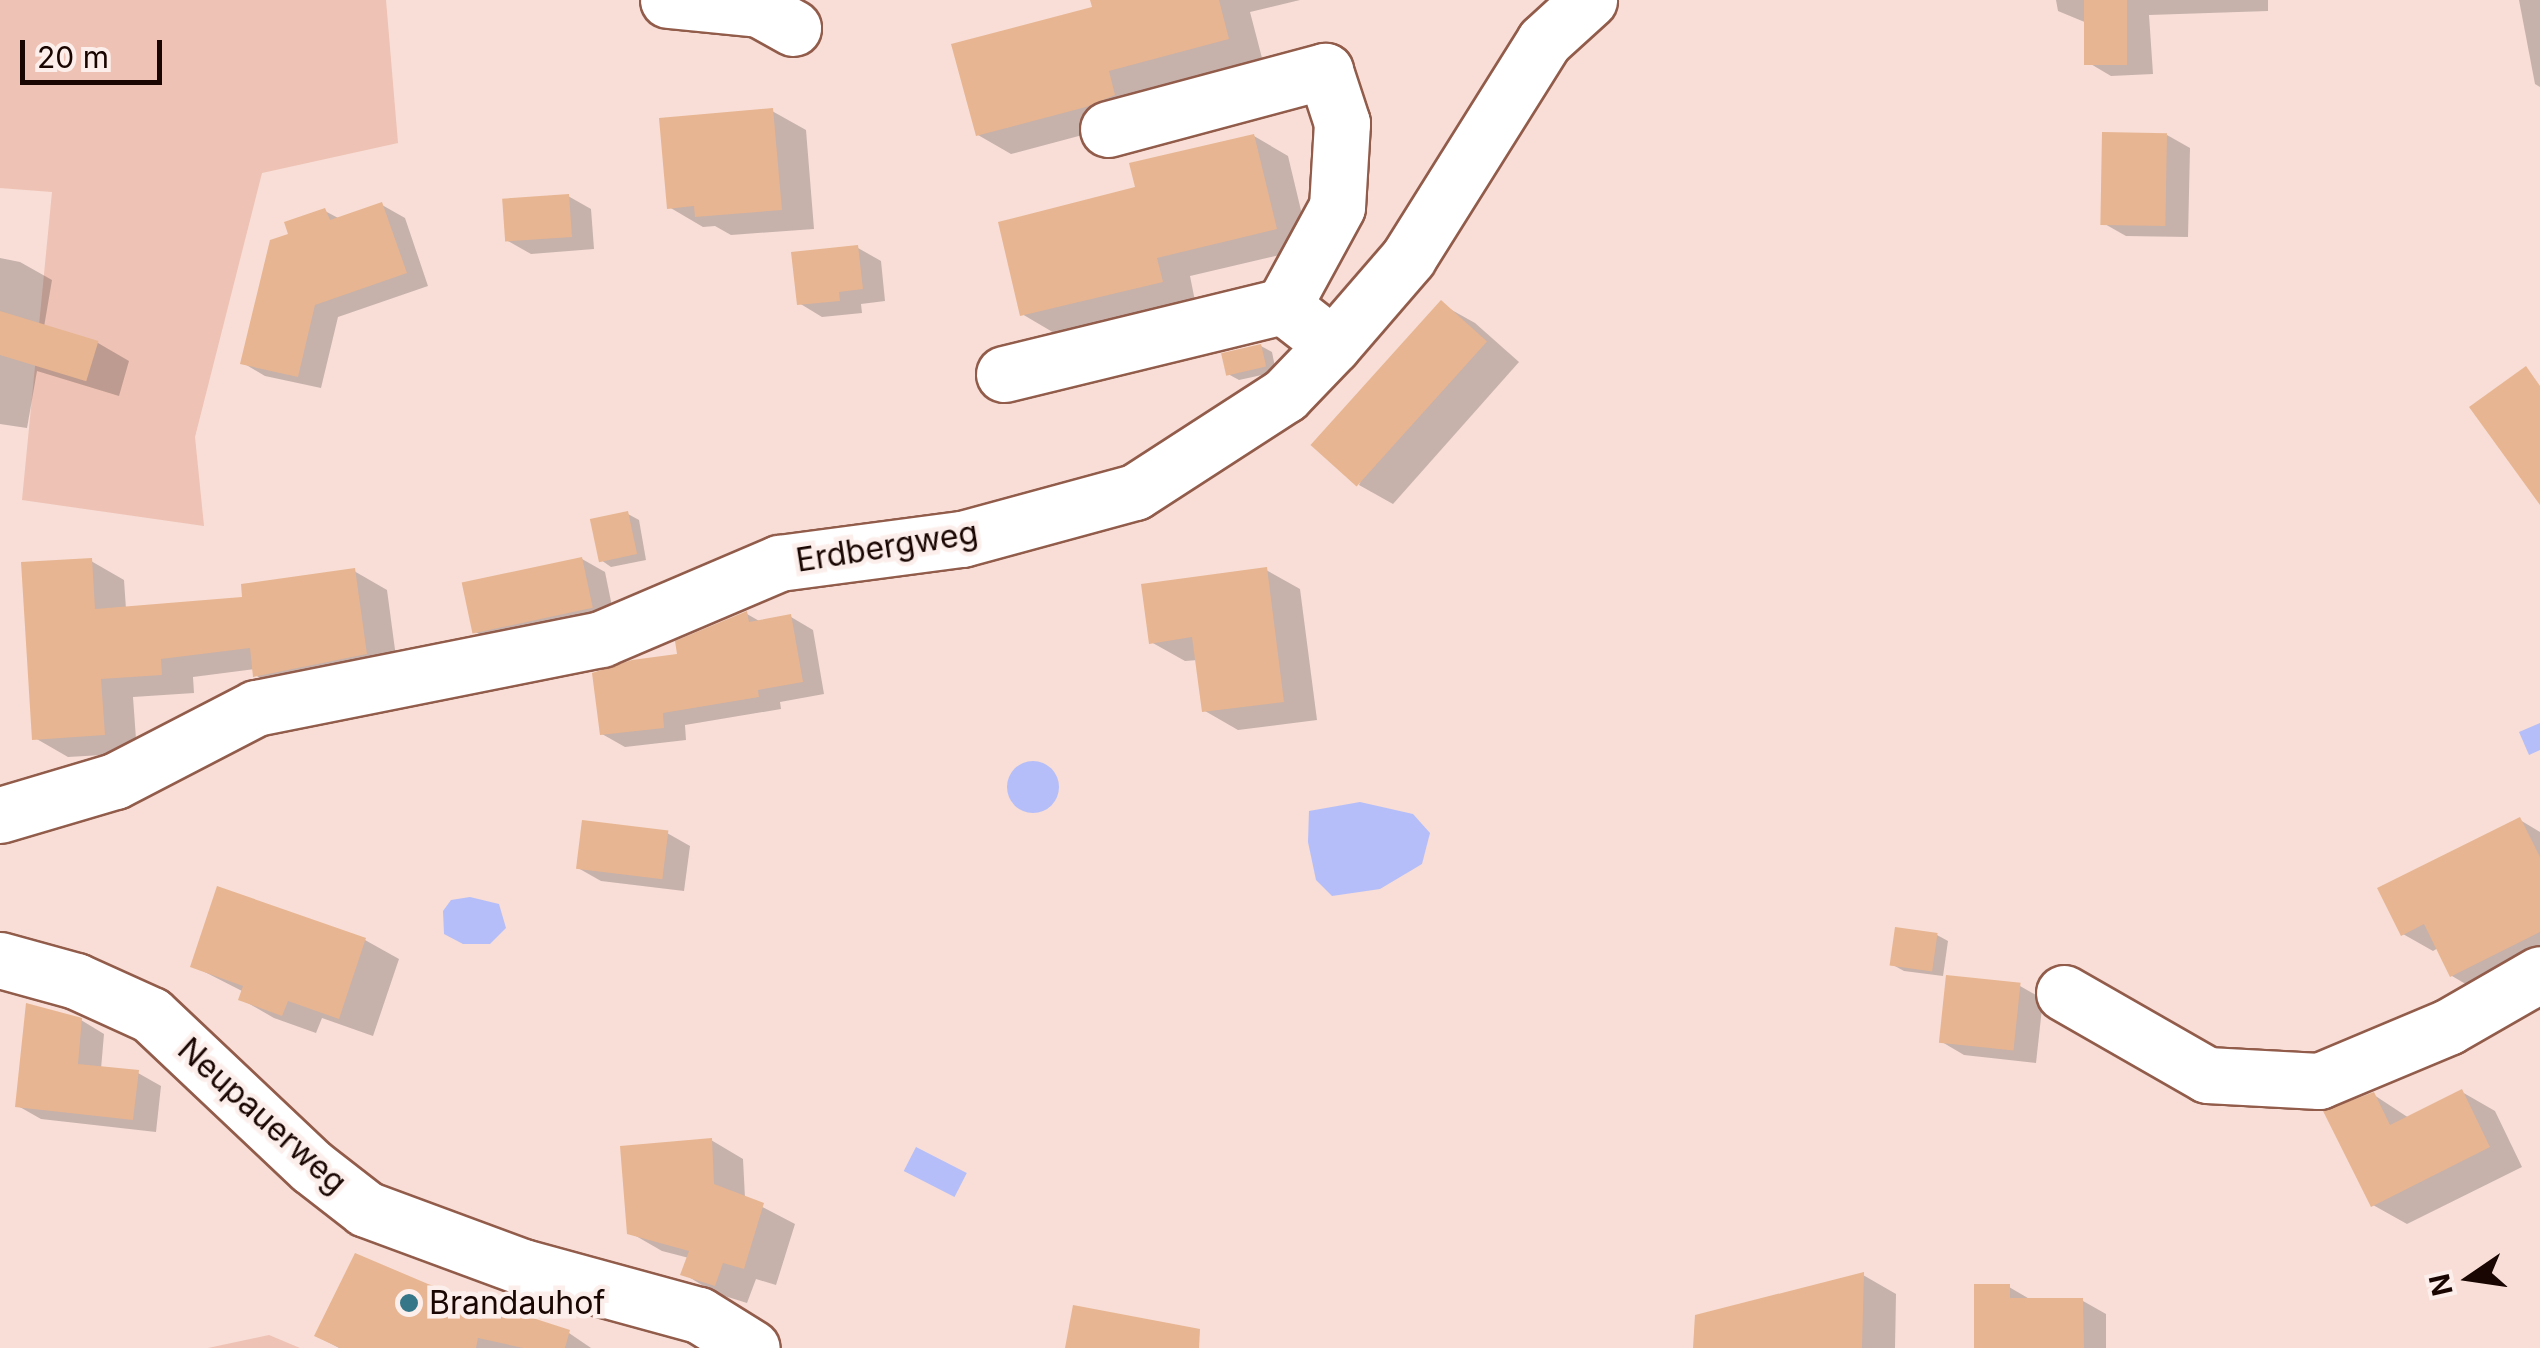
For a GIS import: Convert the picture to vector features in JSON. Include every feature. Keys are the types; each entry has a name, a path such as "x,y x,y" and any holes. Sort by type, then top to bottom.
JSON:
{"street":[{"path":"668,0 759,10 793,28"},
{"name":"Erdbergweg","path":"0,815 116,781 256,708 602,639 779,563 962,540 1135,492 1285,396 1332,346 1408,258 1544,41 1588,0"},
{"path":"1004,374 1284,306 1336,207 1342,123 1325,72 1108,129"},
{"path":"1284,306 1332,346"},
{"name":"Neupauerweg","path":"0,960 76,981 152,1014 312,1166 366,1209 522,1267 698,1315 752,1348"},
{"path":"2064,994 2208,1075 2319,1081 2448,1028 2540,974"}],"shaded area":[{"path":"0,0 386,0 398,143 262,173 195,437 204,526 22,500 52,192 0,188"},
{"path":"269,1335 300,1348 208,1348"}],"water":[{"path":"2540,723 2540,750 2529,755 2519,732"},
{"path":"1033,761 1051,769 1059,787 1051,805 1033,813 1015,805 1007,787 1015,769"},
{"path":"1360,802 1413,814 1430,833 1422,864 1380,889 1332,896 1316,880 1308,842 1309,811"},
{"path":"470,897 499,904 506,928 490,944 463,944 444,934 443,911 451,900"},
{"path":"916,1147 967,1173 955,1197 904,1171"}],"building":[{"path":"1090,0 1219,0 1229,39 1109,71 1115,95 1086,107 976,136 951,44 1092,7"},
{"path":"2084,0 2127,0 2127,65 2084,65"},
{"path":"773,108 782,210 695,217 694,206 667,209 659,118"},
{"path":"2102,132 2167,133 2165,226 2100,225"},
{"path":"1254,134 1277,229 1157,258 1163,282 1020,316 998,222 1135,187 1129,163"},
{"path":"569,194 572,237 505,242 502,199"},
{"path":"382,202 407,273 315,305 298,377 240,364 270,240 288,234 284,222 325,208 330,220"},
{"path":"858,245 863,289 839,292 840,301 797,305 791,252"},
{"path":"1441,300 1487,341 1357,486 1311,445"},
{"path":"0,311 98,341 86,381 0,355"},
{"path":"1261,344 1266,366 1226,376 1221,353"},
{"path":"2526,366 2540,386 2540,505 2469,407"},
{"path":"628,511 637,554 599,562 590,519"},
{"path":"582,557 593,608 472,633 462,583"},
{"path":"92,558 95,609 242,597 241,584 355,568 367,654 253,677 250,648 161,659 162,675 101,679 105,735 32,740 21,562"},
{"path":"1267,567 1284,702 1202,712 1192,637 1149,644 1141,584"},
{"path":"747,611 749,622 791,614 803,682 758,690 759,697 663,713 664,728 600,735 592,673 632,660 677,654 675,641"},
{"path":"2520,817 2540,857 2540,932 2450,977 2424,924 2401,936 2377,888"},
{"path":"582,820 668,831 662,879 576,869"},
{"path":"217,886 366,938 339,1019 288,1001 282,1016 238,1000 243,986 190,967"},
{"path":"1895,927 1938,933 1932,972 1890,966"},
{"path":"1946,975 2021,983 2013,1050 1939,1043"},
{"path":"26,1003 82,1018 78,1064 139,1070 133,1120 15,1107"},
{"path":"2462,1089 2490,1147 2371,1207 2323,1111 2374,1092 2390,1125"},
{"path":"712,1138 714,1184 764,1203 744,1269 723,1263 715,1286 680,1275 689,1251 627,1234 620,1146"},
{"name":"Brandauhof","path":"355,1253 428,1284 570,1330 565,1348 523,1348 478,1338 476,1348 340,1348 314,1336"},
{"path":"1864,1272 1862,1348 1693,1348 1695,1315"},
{"path":"1974,1284 2010,1284 2010,1298 2083,1298 2084,1348 1974,1348"},
{"path":"1073,1305 1200,1329 1199,1348 1065,1348"}],"place":[{"name":"Brandauhof","path":"409,1303"}]}
